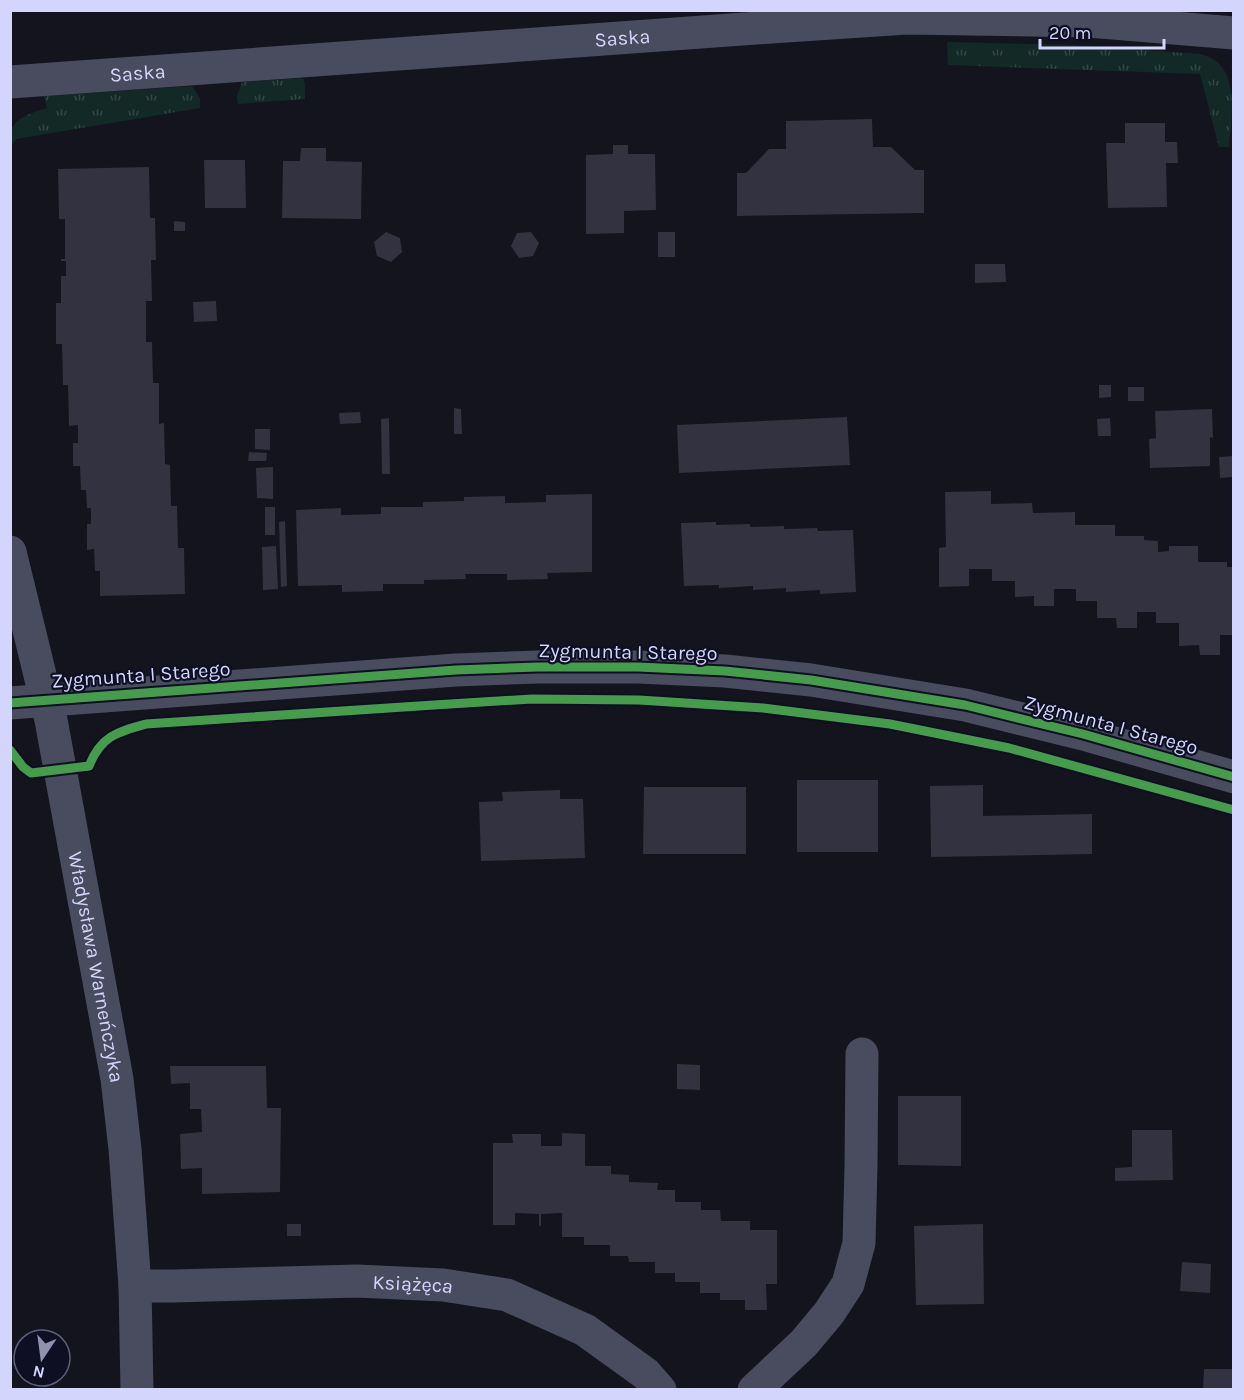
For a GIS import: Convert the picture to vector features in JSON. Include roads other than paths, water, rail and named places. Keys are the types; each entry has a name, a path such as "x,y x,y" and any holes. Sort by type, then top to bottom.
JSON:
{"street":[{"name":"Saska","path":"10,82 907,18 1089,21 1233,33"},
{"name":"Władysława Warneńczyka","path":"10,552 47,700 117,1079 125,1149 135,1286 137,1389"},
{"name":"Zygmunta I Starego","path":"10,703 466,670 638,667 725,671 811,680 965,705 1083,734 1233,777"},
{"path":"754,1389 804,1343 829,1313 848,1284 859,1243 862,1054"},
{"name":"Książęca","path":"135,1286 357,1281 443,1285 507,1295 585,1330 646,1374 660,1389"}]}
